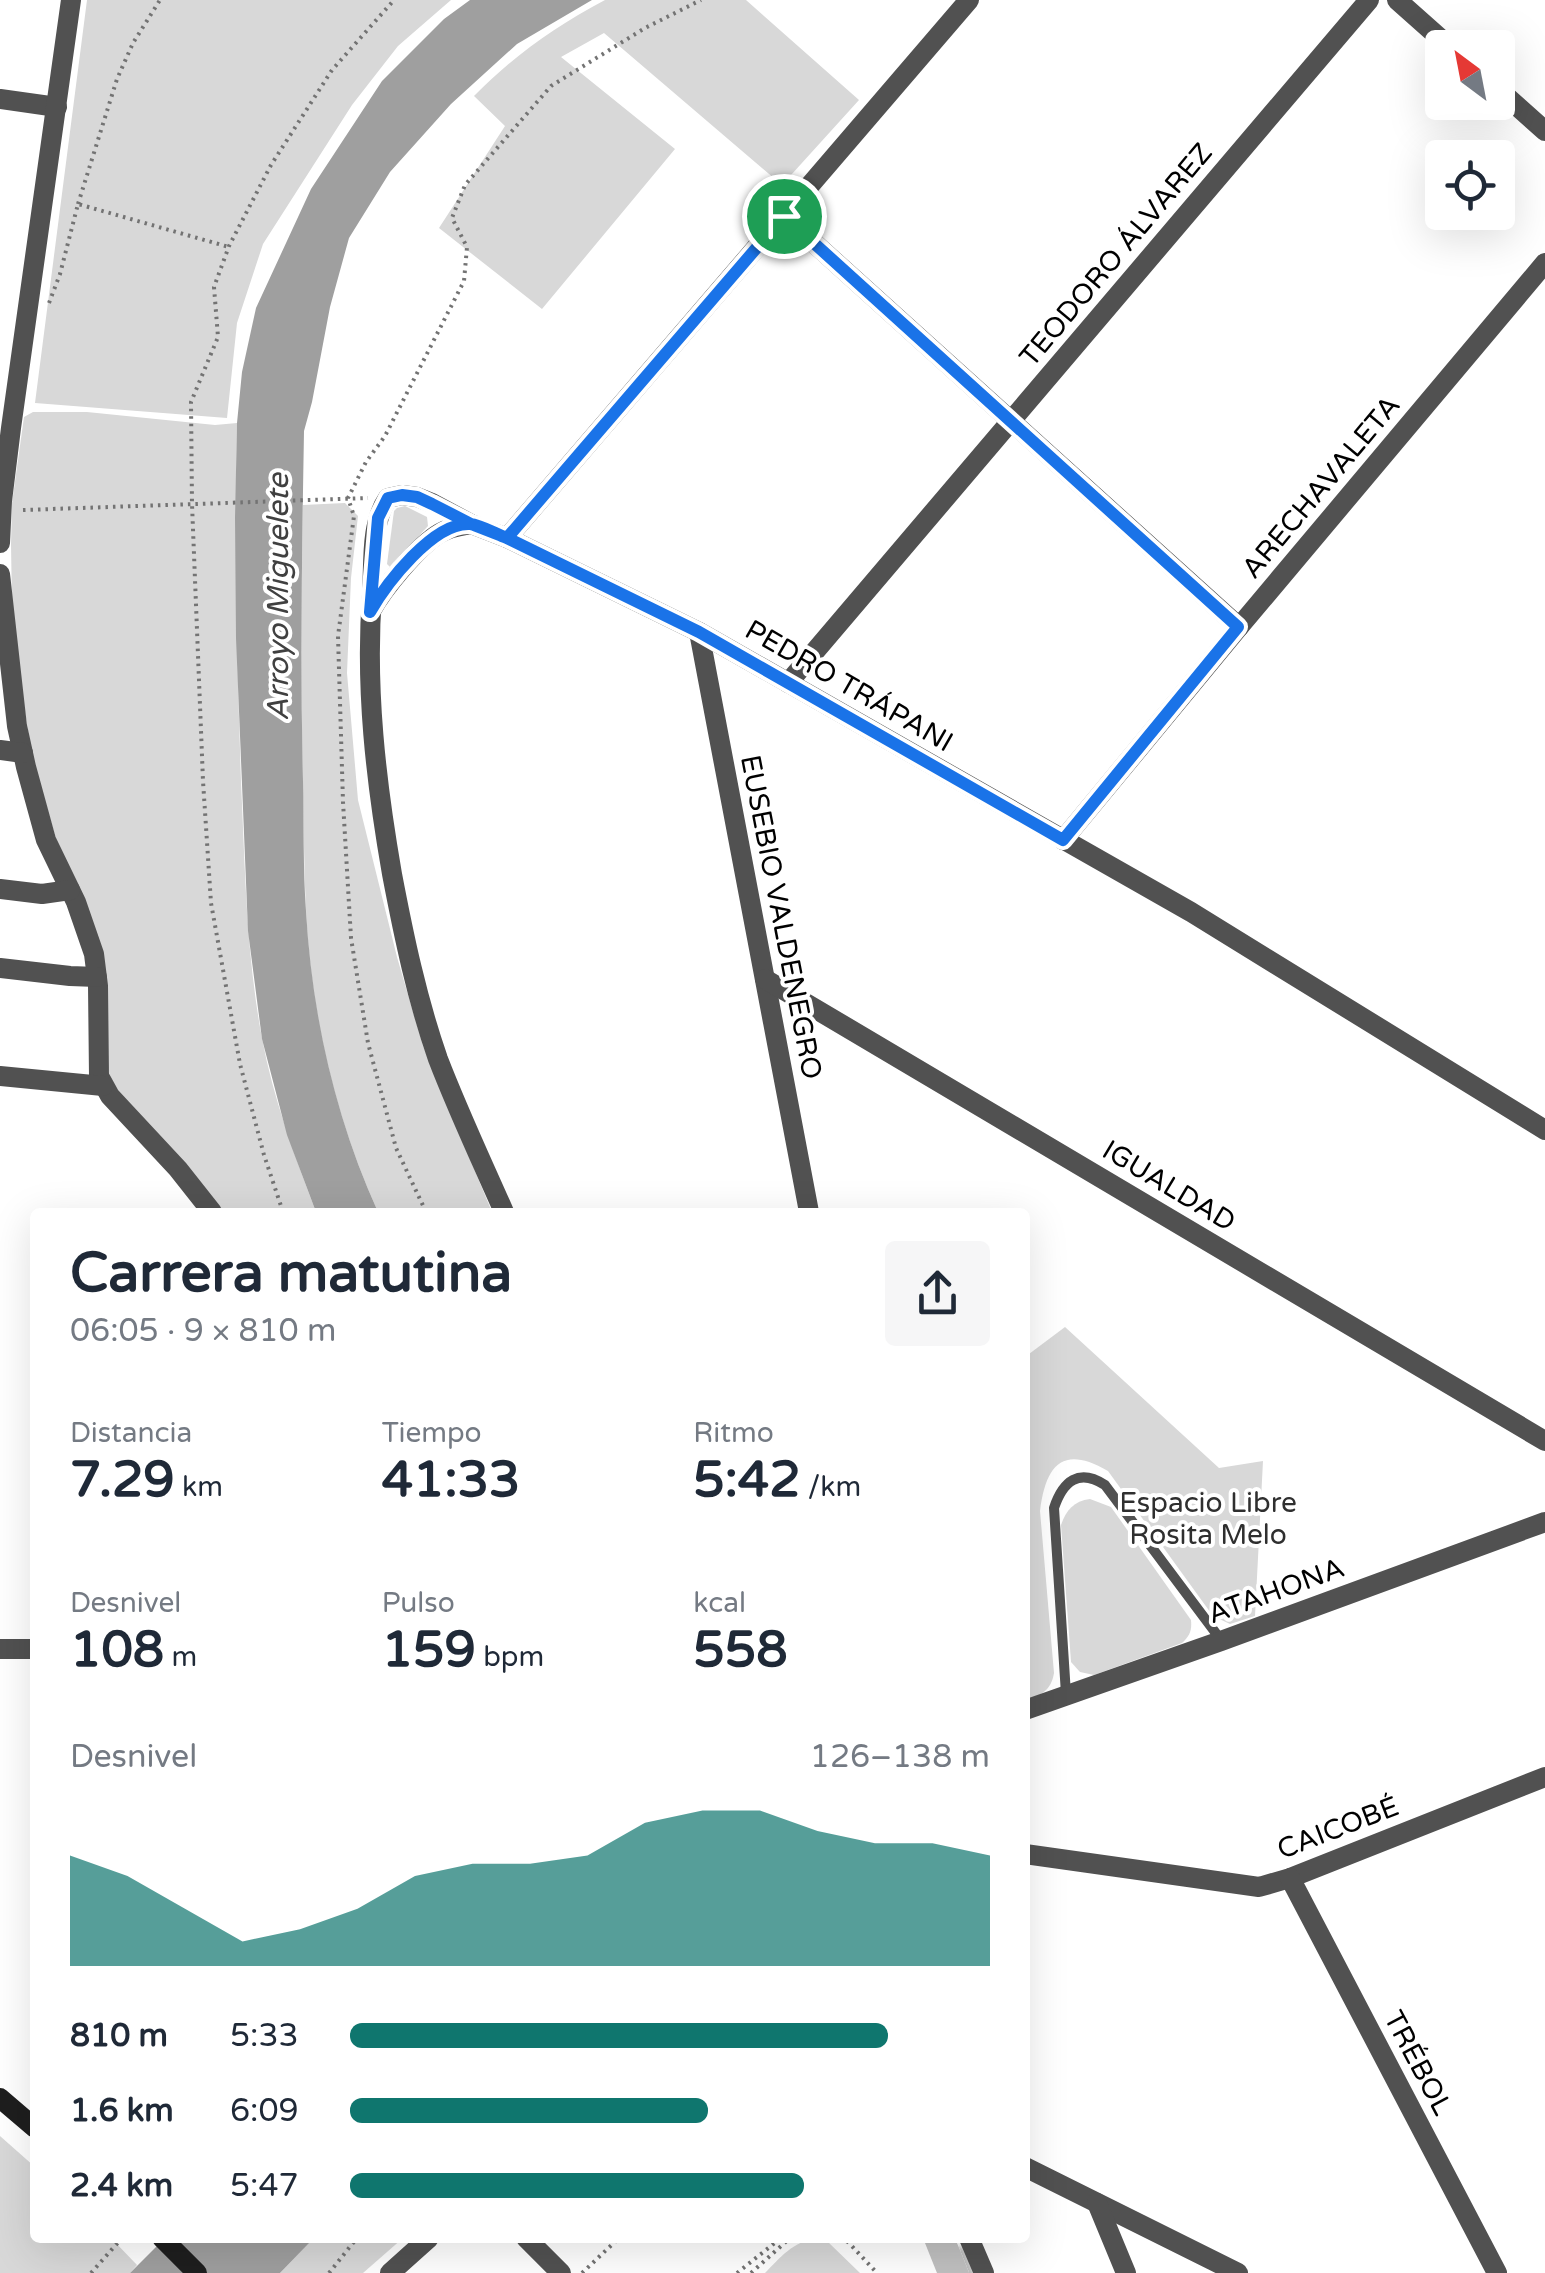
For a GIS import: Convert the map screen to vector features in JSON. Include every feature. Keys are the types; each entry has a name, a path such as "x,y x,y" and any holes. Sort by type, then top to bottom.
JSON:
{"main road":[{"path":"0,2098 30,2124"},
{"path":"167,2243 197,2273"}],"street":[{"path":"0,543 7,412 71,0"},
{"path":"507,538 969,0"},
{"name":"TEODORO ÁLVAREZ","path":"788,683 1369,0"},
{"path":"1397,0 1431,30"},
{"path":"0,99 57,107"},
{"path":"1515,104 1545,131"},
{"path":"784,216 1238,627"},
{"name":"ARECHAVALETA","path":"1063,840 1545,263"},
{"name":"PEDRO TRÁPANI","path":"388,498 417,497 699,632 1191,912 1545,1130"},
{"path":"388,498 378,518 370,612 372,723 380,808 418,994 438,1059 502,1208"},
{"path":"370,612 399,573 438,533 471,524"},
{"path":"0,574 23,753 46,840 89,936 96,977 99,1076 103,1086 209,1208"},
{"name":"EUSEBIO VALDENEGRO","path":"699,632 808,1208"},
{"path":"0,750 23,753"},
{"path":"0,889 42,894 70,890"},
{"path":"0,968 96,977"},
{"name":"IGUALDAD","path":"764,979 1545,1441"},
{"path":"0,1076 103,1086"},
{"name":"ATAHONA","path":"1030,1708 1545,1522"},
{"path":"0,1649 30,1650"},
{"name":"CAICOBÉ","path":"1030,1855 1260,1887 1545,1777"},
{"name":"TRÉBOL","path":"1290,1878 1496,2273"},
{"path":"1030,2165 1238,2273"},
{"path":"1097,2203 1126,2273"},
{"path":"390,2273 423,2243"},
{"path":"531,2243 561,2273"},
{"path":"971,2243 984,2273"}],"lane":[{"path":"1066,1694 1054,1508 1064,1486 1082,1476 1106,1485 1222,1641"}],"path":[{"path":"48,308 117,79 133,43 160,0"},
{"path":"282,1208 240,1064 211,903 203,781 191,402 218,336 214,287 229,246 271,164 332,70 389,1"},
{"path":"78,204 229,246"},
{"path":"2,510 388,498"},
{"path":"90,2273 117,2243"},
{"path":"329,2273 353,2243"},
{"path":"582,2273 614,2243"},
{"path":"736,2273 775,2243"},
{"path":"751,2273 784,2243"},
{"path":"849,2243 877,2273"}],"green space":[{"path":"87,0 451,0 398,46 352,105 263,244 237,323 227,418 35,403"},
{"path":"605,0 746,0 859,100 782,185 604,33 561,57 675,149 542,309 439,228 505,126 474,96 536,43"},
{"path":"33,412 87,412 215,425 237,423 238,691 253,974 272,1083 315,1208 216,1208 111,1082 102,968 56,839 32,755 20,681 12,606 11,544 12,503 24,417"},
{"path":"345,503 358,516 347,673 358,800 423,1046 490,1208 376,1208 349,1140 328,1065 313,988 305,881 303,505"},
{"path":"405,506 427,517 428,526 390,567 387,564 394,511"},
{"name":"Espacio Libre Rosita Melo","path":"1065,1327 1219,1468 1263,1461 1255,1616 1230,1624 1213,1616 1108,1471 1092,1463 1068,1460 1052,1471 1040,1511 1054,1673 1044,1691 1030,1699 1030,1353"},
{"path":"1090,1499 1111,1507 1191,1620 1191,1630 1182,1643 1094,1675 1080,1672 1071,1662 1061,1525 1071,1507"},
{"path":"0,2136 30,2163 30,2243 116,2243 137,2265 130,2273 0,2273"},
{"path":"309,2243 397,2243 363,2273 280,2273"},
{"path":"802,2243 829,2243 860,2273 765,2273"}],"water":[{"name":"Arroyo Miguelete","path":"470,0 592,0 517,44 451,104 390,172 349,238 330,307 304,431 301,650 305,895 314,989 328,1065 349,1140 376,1208 314,1208 287,1135 262,1039 248,931 236,638 237,423 242,372 256,308 311,189 382,81 444,19"},
{"path":"160,2243 309,2243 280,2273 130,2273"}],"building":[{"path":"925,2243 957,2243 969,2273 937,2273"}],"route":[{"path":"784,216 507,538 471,524 438,533 399,573 370,612 382,507 388,498 417,497 507,538 699,632 1063,840 1238,627 784,216"}]}
